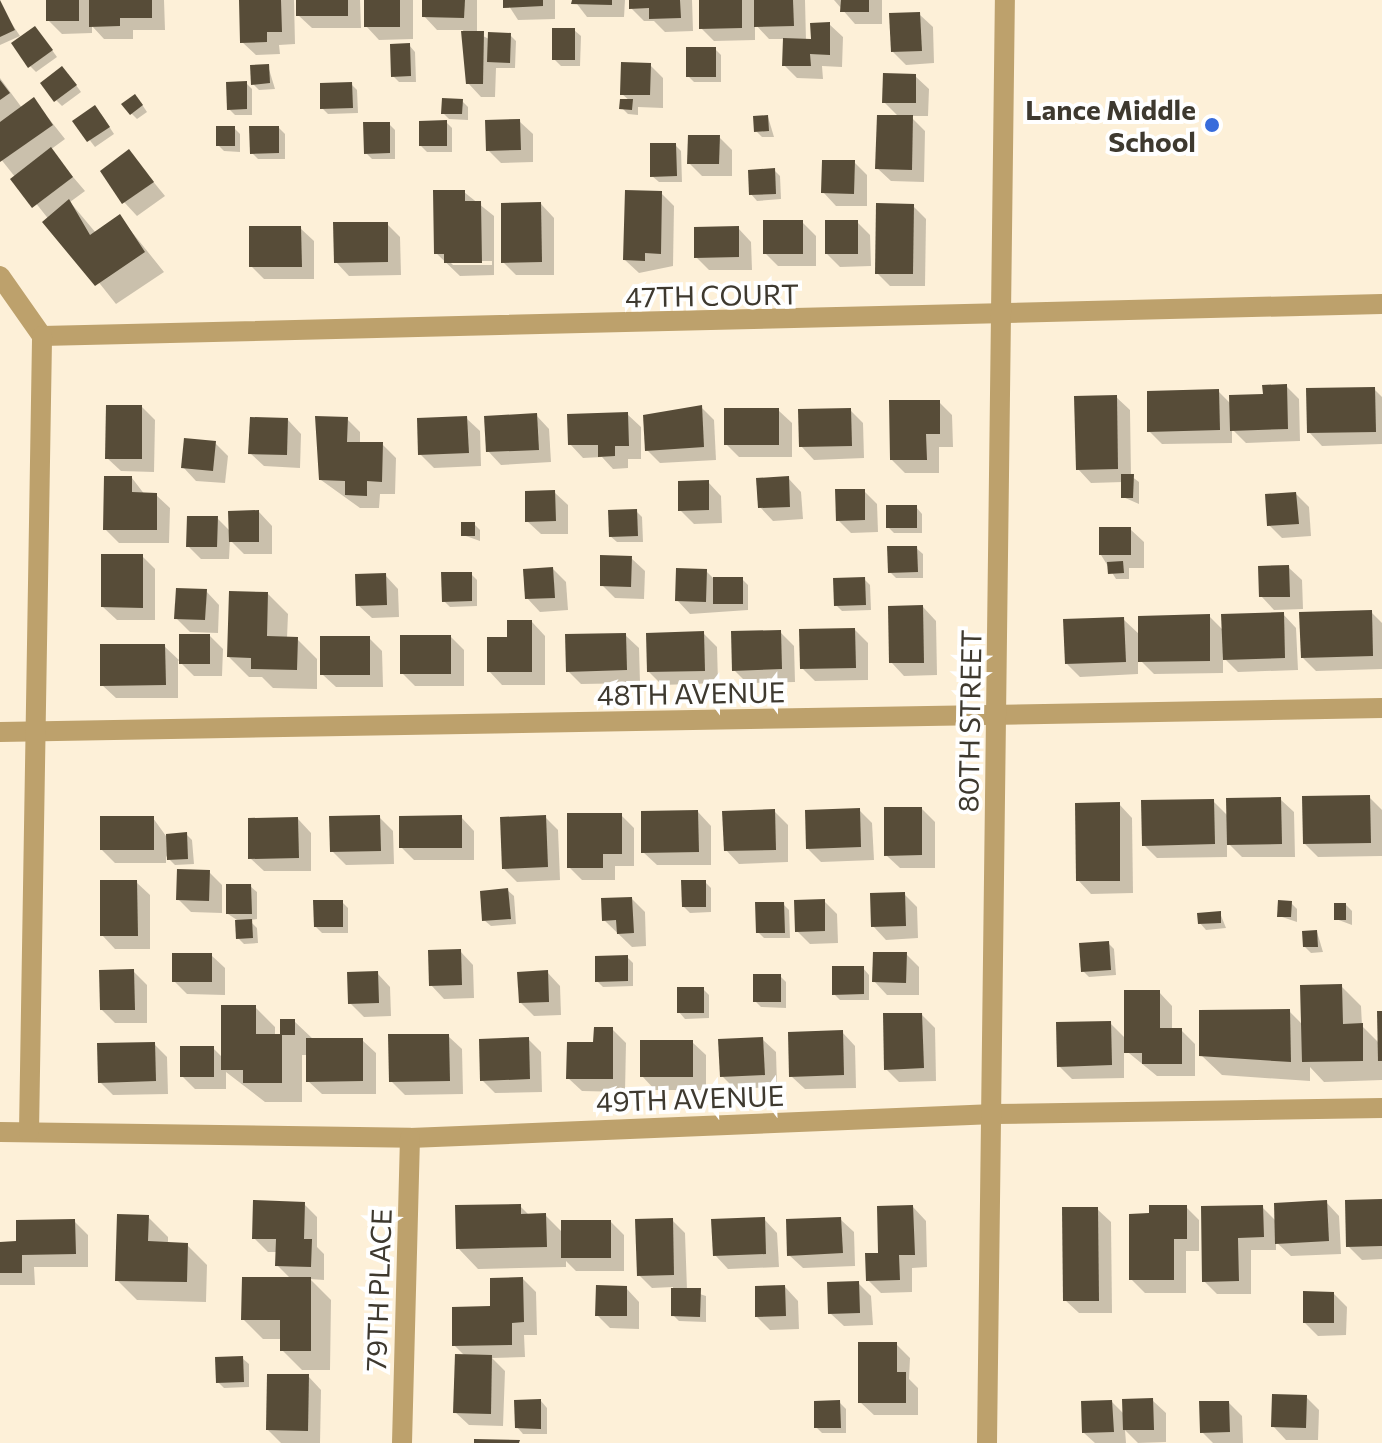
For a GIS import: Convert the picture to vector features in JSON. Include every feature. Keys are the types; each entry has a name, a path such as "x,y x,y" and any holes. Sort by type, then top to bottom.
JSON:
{"street":[{"name":"80TH STREET","path":"987,1443 995,1114 996,716 1005,0"},
{"path":"0,276 42,336 29,1132"},
{"name":"47TH COURT","path":"42,336 1003,317 1382,304"},
{"name":"48TH AVENUE","path":"0,732 1382,708"},
{"name":"49TH AVENUE","path":"0,1132 410,1138 995,1114 1382,1108"},
{"name":"79TH PLACE","path":"402,1443 410,1138"}],"building":[{"path":"0,0 15,30 0,37"},
{"path":"46,0 79,0 79,21 46,21"},
{"path":"89,0 152,0 152,18 120,18 120,26 89,27"},
{"path":"239,0 281,0 282,32 267,32 267,42 240,43"},
{"path":"296,0 348,0 348,16 296,16"},
{"path":"364,0 400,0 400,27 364,27"},
{"path":"422,0 465,0 464,18 422,17"},
{"path":"503,0 543,0 543,6 503,8"},
{"path":"572,0 612,0 612,5 571,4"},
{"path":"629,0 680,0 681,18 649,19 649,8 629,9"},
{"path":"699,0 742,0 742,28 699,29"},
{"path":"754,0 793,0 794,26 754,27"},
{"path":"841,0 869,0 869,12 840,12"},
{"path":"920,12 922,51 891,52 889,13"},
{"path":"830,22 830,55 810,54 811,66 782,66 783,38 811,39 810,23"},
{"path":"35,26 53,50 28,68 11,43"},
{"path":"552,28 575,28 575,60 552,60"},
{"path":"461,31 484,31 483,84 466,84"},
{"path":"488,32 511,33 510,63 487,62"},
{"path":"410,43 411,76 391,77 390,44"},
{"path":"686,47 716,47 716,77 686,77"},
{"path":"621,62 651,63 650,95 620,95"},
{"path":"269,64 270,83 251,85 250,65"},
{"path":"62,66 77,85 54,102 40,83"},
{"path":"883,73 916,74 916,103 882,103"},
{"path":"0,80 10,93 0,100"},
{"path":"247,81 247,109 227,110 226,82"},
{"path":"352,82 353,108 320,109 320,83"},
{"path":"135,94 143,105 130,115 121,104"},
{"path":"34,97 53,125 0,162 0,122"},
{"path":"442,98 463,99 462,114 441,114"},
{"path":"620,99 633,99 632,110 619,109"},
{"path":"95,105 110,127 87,142 72,121"},
{"path":"768,115 769,131 754,132 753,116"},
{"path":"877,115 913,115 912,170 875,169"},
{"path":"520,119 521,150 486,151 485,120"},
{"path":"447,120 447,146 419,146 419,121"},
{"path":"363,122 390,122 390,153 364,154"},
{"path":"216,126 235,126 235,146 216,146"},
{"path":"249,126 279,126 279,153 250,154"},
{"path":"688,135 720,135 719,164 687,164"},
{"path":"650,143 676,143 677,176 650,177"},
{"path":"51,147 73,177 32,208 10,179"},
{"path":"129,149 154,182 122,204 100,171"},
{"path":"822,160 855,160 854,194 821,193"},
{"path":"775,168 776,194 749,195 748,170"},
{"path":"433,190 465,190 465,201 481,201 482,263 444,263 444,254 434,254"},
{"path":"625,190 662,191 661,254 645,253 645,261 623,260"},
{"path":"69,199 90,235 120,214 145,252 95,286 42,222"},
{"path":"541,202 542,262 501,263 501,203"},
{"path":"876,203 914,204 913,274 875,274"},
{"path":"763,220 803,220 803,254 763,254"},
{"path":"825,220 858,220 858,254 825,254"},
{"path":"333,222 388,222 388,262 334,263"},
{"path":"249,226 301,226 302,267 249,267"},
{"path":"739,226 739,257 694,258 694,227"},
{"path":"1287,384 1288,429 1230,431 1229,395 1263,394 1262,385"},
{"path":"1375,387 1376,432 1307,433 1306,388"},
{"path":"1219,389 1220,430 1147,432 1147,391"},
{"path":"1117,395 1118,469 1076,470 1074,396"},
{"path":"889,400 940,400 940,434 926,434 927,460 890,460"},
{"path":"106,405 142,405 142,459 105,459"},
{"path":"702,405 704,447 645,451 643,415"},
{"path":"724,408 779,408 779,445 724,445"},
{"path":"851,408 852,446 799,447 798,409"},
{"path":"628,412 629,446 615,446 615,456 598,457 598,445 568,445 567,414"},
{"path":"537,413 539,450 486,452 484,416"},
{"path":"315,416 348,417 347,442 383,442 382,482 367,481 367,496 345,495 345,481 319,480"},
{"path":"467,416 469,453 418,455 417,418"},
{"path":"250,417 288,418 287,455 248,454"},
{"path":"184,438 216,441 213,471 181,468"},
{"path":"1121,474 1134,474 1133,498 1121,498"},
{"path":"104,476 132,476 132,492 157,493 157,530 103,530"},
{"path":"789,476 790,507 758,508 756,478"},
{"path":"709,480 709,510 678,511 678,481"},
{"path":"835,489 865,489 865,520 836,521"},
{"path":"555,490 556,521 525,522 525,491"},
{"path":"1296,492 1299,524 1267,526 1265,494"},
{"path":"886,505 917,505 917,528 886,528"},
{"path":"637,509 638,536 609,537 608,510"},
{"path":"259,510 259,542 229,542 228,511"},
{"path":"187,516 218,516 217,547 186,547"},
{"path":"461,522 475,522 475,536 461,536"},
{"path":"1099,527 1131,527 1131,555 1099,555"},
{"path":"887,546 917,546 918,572 888,573"},
{"path":"101,554 143,554 143,608 101,607"},
{"path":"600,555 632,556 631,587 600,586"},
{"path":"1123,561 1124,573 1108,574 1107,562"},
{"path":"1289,565 1290,597 1259,597 1258,566"},
{"path":"553,567 555,598 525,599 523,569"},
{"path":"676,568 707,569 706,602 675,601"},
{"path":"441,572 472,572 472,601 442,602"},
{"path":"386,573 387,605 356,606 355,574"},
{"path":"713,577 743,577 743,604 713,604"},
{"path":"865,577 866,605 834,606 833,578"},
{"path":"176,588 207,589 205,620 174,619"},
{"path":"229,591 268,592 267,636 298,637 297,670 251,669 251,658 227,657"},
{"path":"923,605 924,663 889,663 888,606"},
{"path":"1372,610 1373,656 1301,658 1299,612"},
{"path":"1284,612 1285,658 1223,660 1221,614"},
{"path":"1210,614 1210,661 1138,662 1138,616"},
{"path":"1124,617 1126,662 1065,664 1063,619"},
{"path":"507,620 532,620 532,672 487,672 487,637 507,637"},
{"path":"855,628 856,668 800,669 799,629"},
{"path":"781,630 782,669 732,671 731,631"},
{"path":"704,631 705,671 647,672 646,633"},
{"path":"626,633 627,670 566,672 565,634"},
{"path":"179,634 210,634 210,664 179,664"},
{"path":"400,635 451,635 451,674 400,674"},
{"path":"320,636 370,636 370,675 320,675"},
{"path":"100,644 165,644 166,685 100,686"},
{"path":"1370,795 1371,843 1303,844 1302,796"},
{"path":"1281,797 1282,844 1227,845 1226,798"},
{"path":"1214,799 1215,844 1142,846 1141,800"},
{"path":"1120,802 1120,881 1076,881 1075,803"},
{"path":"884,807 922,807 922,855 884,856"},
{"path":"860,808 861,847 806,849 805,810"},
{"path":"775,809 776,850 724,851 722,811"},
{"path":"698,810 699,852 641,853 641,811"},
{"path":"567,813 622,813 622,854 603,854 603,868 567,868"},
{"path":"380,815 381,851 330,852 329,816"},
{"path":"462,815 462,848 399,848 399,816"},
{"path":"546,815 548,867 502,869 500,817"},
{"path":"100,816 154,816 154,850 100,850"},
{"path":"298,817 299,858 248,859 248,818"},
{"path":"187,832 188,859 167,860 166,834"},
{"path":"177,869 210,870 209,901 176,900"},
{"path":"100,880 137,880 138,936 100,936"},
{"path":"681,880 706,880 706,907 682,907"},
{"path":"226,884 251,884 252,914 226,914"},
{"path":"508,888 511,919 482,921 480,891"},
{"path":"905,892 906,926 871,927 870,893"},
{"path":"632,897 634,933 617,934 616,920 602,921 601,898"},
{"path":"825,899 825,931 795,932 794,900"},
{"path":"313,900 343,900 343,927 314,927"},
{"path":"1278,900 1292,901 1291,917 1277,917"},
{"path":"755,902 784,902 785,933 756,933"},
{"path":"1334,903 1346,903 1346,920 1334,920"},
{"path":"1221,911 1221,923 1198,924 1197,913"},
{"path":"252,919 253,938 236,939 235,920"},
{"path":"1317,930 1318,947 1303,947 1302,931"},
{"path":"1109,941 1111,970 1081,972 1079,943"},
{"path":"461,949 462,985 429,986 428,950"},
{"path":"873,952 907,952 906,983 872,982"},
{"path":"172,953 212,953 212,982 172,982"},
{"path":"628,955 628,981 595,982 595,956"},
{"path":"832,966 864,966 864,994 832,995"},
{"path":"134,969 135,1010 100,1010 99,970"},
{"path":"548,970 549,1002 519,1003 517,972"},
{"path":"378,971 379,1003 348,1004 347,972"},
{"path":"753,974 781,974 781,1002 753,1002"},
{"path":"1342,984 1343,1024 1363,1023 1363,1061 1302,1062 1300,985"},
{"path":"677,987 704,987 704,1013 677,1013"},
{"path":"1124,990 1160,990 1160,1028 1182,1028 1182,1064 1142,1064 1142,1053 1124,1053"},
{"path":"221,1005 256,1005 256,1034 280,1034 280,1019 295,1019 295,1035 282,1035 282,1083 243,1083 243,1070 221,1070"},
{"path":"1290,1009 1291,1062 1199,1056 1199,1010"},
{"path":"1377,1011 1382,1011 1382,1061 1378,1061"},
{"path":"883,1013 922,1013 924,1068 884,1070"},
{"path":"1111,1021 1112,1065 1057,1067 1056,1022"},
{"path":"594,1027 613,1027 613,1079 566,1079 567,1042 593,1042"},
{"path":"843,1030 844,1075 789,1077 788,1032"},
{"path":"388,1034 449,1034 450,1081 389,1082"},
{"path":"529,1037 530,1079 480,1081 479,1039"},
{"path":"763,1037 765,1075 720,1077 718,1039"},
{"path":"306,1038 363,1038 363,1081 306,1082"},
{"path":"640,1040 693,1040 693,1077 640,1077"},
{"path":"155,1042 156,1081 98,1083 97,1043"},
{"path":"180,1046 214,1046 214,1077 180,1077"},
{"path":"1382,1199 1382,1246 1346,1247 1345,1200"},
{"path":"253,1200 305,1202 304,1239 312,1239 311,1267 275,1266 276,1239 252,1239"},
{"path":"1327,1200 1329,1241 1275,1244 1274,1203"},
{"path":"521,1204 521,1214 546,1213 547,1247 456,1249 455,1205"},
{"path":"913,1205 915,1255 899,1255 900,1280 866,1281 865,1253 878,1253 877,1206"},
{"path":"1149,1205 1187,1205 1187,1239 1174,1239 1174,1280 1129,1280 1129,1214 1149,1213"},
{"path":"1263,1205 1264,1237 1238,1238 1239,1281 1202,1282 1201,1206"},
{"path":"1062,1207 1098,1207 1099,1301 1063,1301"},
{"path":"117,1214 149,1215 148,1241 188,1243 187,1282 115,1281"},
{"path":"765,1217 766,1254 713,1256 711,1219"},
{"path":"841,1217 843,1253 787,1256 786,1219"},
{"path":"673,1218 674,1275 637,1276 635,1219"},
{"path":"75,1219 76,1254 22,1255 22,1273 0,1273 0,1242 16,1241 16,1220"},
{"path":"561,1220 611,1220 611,1258 561,1258"},
{"path":"242,1277 311,1277 311,1351 280,1351 280,1320 241,1320"},
{"path":"523,1277 524,1322 512,1323 512,1345 452,1346 452,1307 490,1306 490,1278"},
{"path":"859,1281 860,1313 828,1314 827,1282"},
{"path":"596,1285 627,1286 627,1316 595,1316"},
{"path":"785,1285 786,1316 755,1317 755,1286"},
{"path":"671,1288 701,1288 700,1317 671,1316"},
{"path":"1303,1291 1334,1292 1334,1323 1303,1323"},
{"path":"858,1342 897,1342 897,1372 906,1372 906,1403 858,1403"},
{"path":"455,1354 492,1355 491,1414 453,1413"},
{"path":"243,1356 244,1382 216,1383 215,1357"},
{"path":"267,1374 309,1374 308,1431 266,1430"},
{"path":"1272,1394 1307,1395 1306,1428 1271,1427"},
{"path":"1153,1398 1154,1430 1123,1430 1122,1399"},
{"path":"541,1399 541,1429 515,1428 514,1400"},
{"path":"840,1400 841,1428 814,1428 814,1401"},
{"path":"1112,1400 1114,1432 1082,1433 1081,1401"},
{"path":"1199,1401 1229,1401 1230,1432 1200,1433"},
{"path":"474,1439 520,1440 519,1443 474,1443"}],"place":[{"name":"Lance Middle School","path":"1212,125"}]}
